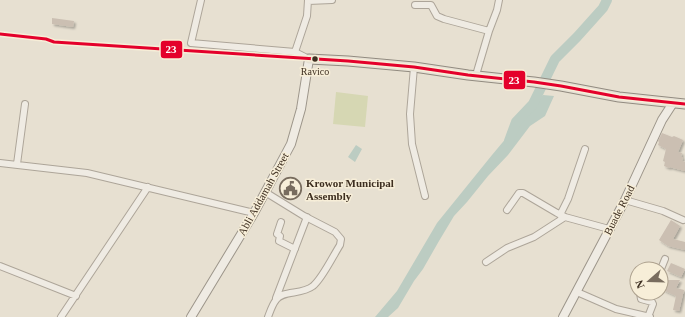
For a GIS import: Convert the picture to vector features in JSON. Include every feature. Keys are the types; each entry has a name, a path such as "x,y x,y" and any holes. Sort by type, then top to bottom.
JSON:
{"main road":[{"path":"309,59 348,61 534,82 619,97 685,104"}],"street":[{"path":"201,0 191,43 295,52 309,59"},
{"path":"295,52 306,16 308,1 332,0"},
{"path":"476,76 499,0"},
{"path":"415,5 431,5 437,16 489,31"},
{"name":"Abli Addamah Street","path":"191,317 254,213 291,144 301,109 309,59"},
{"path":"414,68 410,114 412,144 425,196"},
{"name":"Buade Road","path":"563,317 625,200 662,120 673,103"},
{"path":"17,164 26,104"},
{"path":"486,262 507,248 540,234 562,216 585,149"},
{"path":"0,163 86,173 254,213"},
{"path":"61,317 148,187"},
{"path":"265,192 335,232 341,239 340,245 320,278 313,286 305,291 283,294 276,300"},
{"path":"507,210 519,193 523,193 562,216 609,230"},
{"path":"625,200 663,211 683,220"},
{"path":"268,317 276,300 307,217"},
{"path":"281,222 277,234 280,236 279,241 295,249"},
{"path":"0,266 76,296"},
{"path":"577,292 616,309 638,316 649,317 653,304 648,301"}],"green space":[{"path":"336,92 368,96 365,127 333,124"}],"shaded area":[{"path":"543,95 554,96 545,116 530,126 508,155 454,216 398,308 388,317 375,317 397,291 437,223"},
{"path":"356,145 362,149 355,162 348,157"}],"building":[{"path":"52,18 74,21 73,27 52,24"},
{"path":"662,133 683,140 678,152 682,153 681,157 683,157 682,161 685,162 685,171 664,166 665,162 663,161 666,149 658,145 658,141"},
{"path":"671,220 680,226 673,239 685,242 685,250 668,246 659,240"},
{"path":"671,263 685,269 681,277 669,272"},
{"path":"669,280 680,280 676,288 684,290 679,311 673,310 676,296 669,293"}],"waterway":[{"path":"509,141 516,122 533,104 555,59 603,8 607,0"}],"transit line":[{"name":"23","path":"0,34 46,39 54,42 348,61 414,67 468,75 534,82 619,97 685,104"}],"place":[{"name":"Ravico","path":"315,59"},
{"name":"Krowor Municipal Assembly","path":"290,189"}]}
